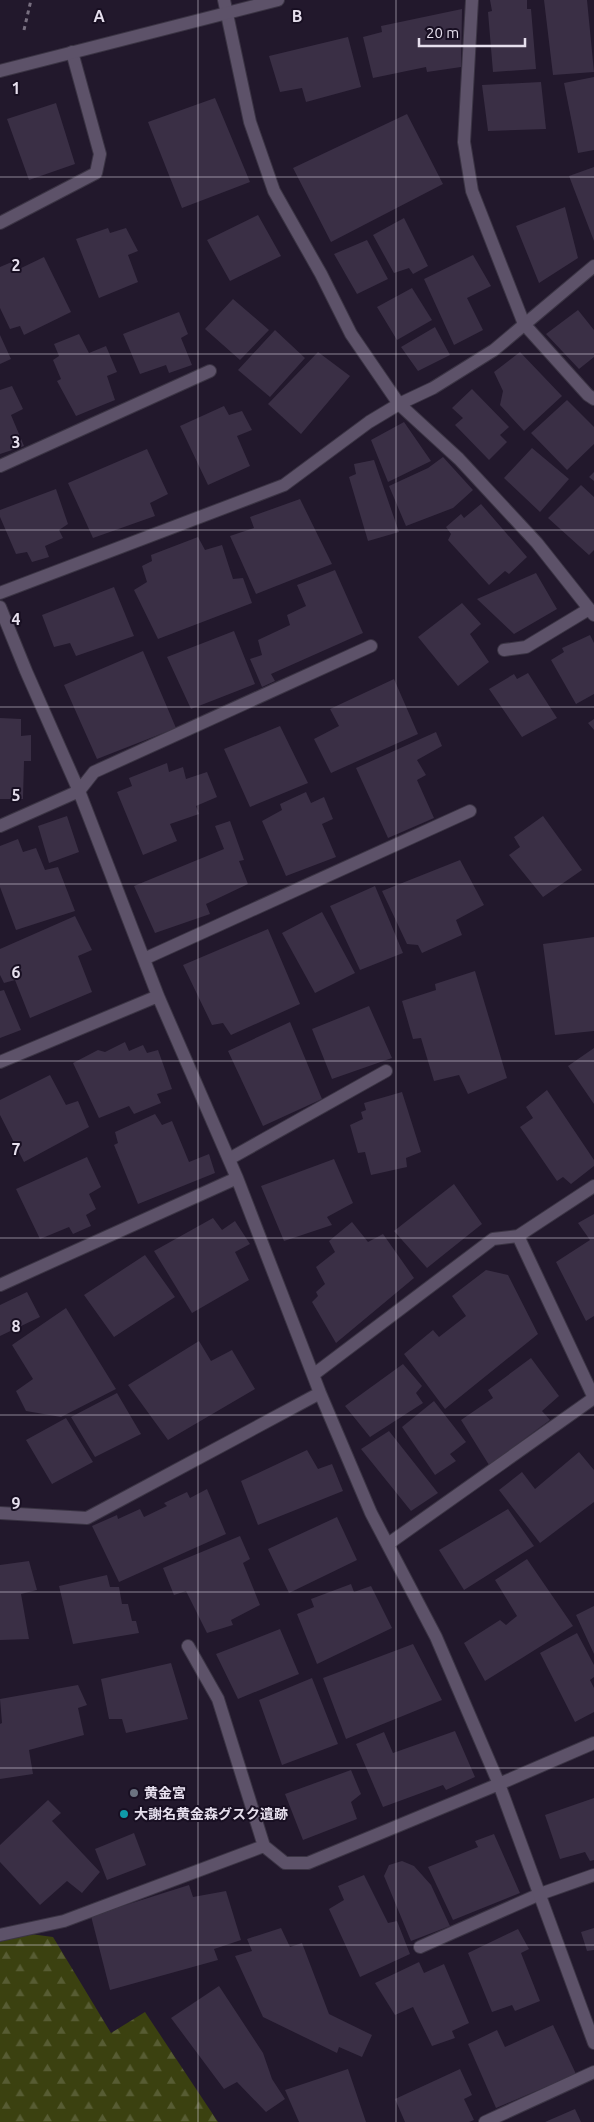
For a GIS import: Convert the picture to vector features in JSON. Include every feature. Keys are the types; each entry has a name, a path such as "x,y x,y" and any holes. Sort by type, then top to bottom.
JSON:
{"street":[{"path":"224,0 250,122 274,192 321,274 350,334 399,404 466,466 537,543 592,612 526,646 504,650"},
{"path":"0,71 278,0"},
{"path":"472,0 464,142 472,191 524,324 588,395 594,399"},
{"path":"0,223 96,173 100,154 72,52"},
{"path":"0,593 284,485 369,422 399,404 433,388 494,350 594,266"},
{"path":"0,466 210,370"},
{"path":"0,607 78,791 158,996 237,1178 312,1375 370,1513 436,1637 499,1784 594,2044"},
{"path":"0,826 78,791 94,772 371,646"},
{"path":"144,959 470,811"},
{"path":"0,1062 158,996"},
{"path":"228,1159 386,1071"},
{"path":"0,1285 237,1178"},
{"path":"312,1375 493,1239 518,1236 594,1186"},
{"path":"388,1544 594,1398 518,1236"},
{"path":"0,1514 87,1518 320,1394"},
{"path":"188,1646 218,1699 264,1846 285,1863 308,1863 594,1743"},
{"path":"0,1935 64,1921 264,1846"},
{"path":"420,1947 540,1894 594,1875"},
{"path":"485,2122 594,2072"}],"path":[{"path":"24,30 30,0"}],"green space":[{"path":"0,1930 53,1937 111,2033 145,2012 218,2122 0,2122"}],"building":[{"path":"490,0 527,0 527,9 531,9 536,69 493,72 488,12 492,11"},
{"path":"544,0 587,0 594,72 553,75"},
{"path":"462,9 461,67 427,72 426,67 373,78 363,37 382,32 381,26"},
{"path":"348,37 361,87 306,102 302,88 280,92 269,56"},
{"path":"594,77 594,150 578,153 564,83"},
{"path":"541,82 546,129 488,131 482,85"},
{"path":"215,98 250,182 182,208 148,122"},
{"path":"56,103 75,164 29,180 7,119"},
{"path":"407,114 443,184 331,242 293,168"},
{"path":"594,167 594,241 569,176"},
{"path":"565,207 578,258 539,283 516,226"},
{"path":"258,215 281,256 230,281 207,240"},
{"path":"404,218 428,266 413,274 409,268 394,273 373,235"},
{"path":"108,228 110,233 126,228 138,251 128,255 138,282 99,298 76,239"},
{"path":"367,240 388,279 357,294 334,254"},
{"path":"473,255 491,286 467,298 483,330 454,345 424,279"},
{"path":"44,257 71,312 24,335 20,326 10,329 0,308 0,267 14,261 17,270"},
{"path":"412,288 432,320 397,340 377,307"},
{"path":"233,299 269,330 240,360 205,329"},
{"path":"578,310 594,330 594,357 579,369 546,334"},
{"path":"179,312 188,334 181,338 192,365 169,373 166,365 140,374 123,334"},
{"path":"435,327 450,355 418,371 401,347"},
{"path":"275,330 305,358 270,397 238,370"},
{"path":"79,334 89,353 106,346 117,372 107,376 115,400 76,416 57,381 61,379 53,360 59,356 54,344"},
{"path":"0,335 11,359 0,364"},
{"path":"318,352 350,376 301,434 268,404"},
{"path":"520,352 562,396 524,431 500,405 503,391 494,372"},
{"path":"12,386 23,409 11,415 24,446 0,454 0,390"},
{"path":"472,389 509,427 500,435 507,442 489,460 455,425 463,418 452,408"},
{"path":"567,400 594,427 594,444 567,470 531,433"},
{"path":"224,406 229,415 242,411 252,430 237,436 250,466 208,485 180,426"},
{"path":"404,422 431,461 388,482 371,440"},
{"path":"532,448 569,479 540,512 504,478"},
{"path":"147,449 168,494 150,503 155,516 93,538 68,483"},
{"path":"443,457 473,490 453,508 406,526 389,486 428,468"},
{"path":"374,460 399,532 368,541 349,477 356,474 354,464"},
{"path":"594,472 594,481 589,477"},
{"path":"581,485 594,497 594,550 589,555 548,518"},
{"path":"56,489 68,524 59,530 63,538 45,546 49,557 32,562 27,552 16,554 0,517 0,510"},
{"path":"300,499 332,564 256,594 230,536 254,528 250,517"},
{"path":"481,504 527,557 509,574 505,571 489,585 448,540 451,534 446,527 461,514 464,518"},
{"path":"198,537 205,550 222,545 233,579 243,578 252,603 158,639 134,590 147,582 142,566 152,561 151,555"},
{"path":"335,570 363,633 271,674 275,681 262,687 250,659 262,655 258,640 290,625 287,615 306,606 297,585"},
{"path":"536,573 557,609 514,634 477,599"},
{"path":"114,587 134,636 76,656 70,643 54,647 42,615"},
{"path":"462,603 481,624 470,634 489,662 458,686 418,637"},
{"path":"234,631 255,684 191,709 167,657"},
{"path":"590,635 594,643 594,694 576,704 551,660 564,652 562,648"},
{"path":"143,651 176,728 97,759 64,685"},
{"path":"528,673 557,718 522,737 489,689 514,674 517,679"},
{"path":"394,679 418,734 331,773 314,739 339,726 330,709"},
{"path":"0,718 21,719 21,736 31,735 31,761 24,761 23,799 0,799"},
{"path":"594,719 594,730 588,723"},
{"path":"280,726 308,783 250,807 224,749"},
{"path":"436,732 442,746 417,760 426,775 417,780 434,818 388,838 356,768"},
{"path":"167,763 169,772 183,767 186,779 207,772 217,797 196,806 199,814 170,824 177,841 143,855 117,792 132,786 129,778"},
{"path":"306,792 311,803 324,797 333,819 322,824 336,857 286,876 262,821 282,810 280,804"},
{"path":"67,816 79,852 49,863 38,826"},
{"path":"543,816 582,870 543,897 509,855 520,847 514,837"},
{"path":"230,821 244,860 239,861 248,884 206,904 210,914 155,933 134,886 224,849 215,826"},
{"path":"18,839 23,852 36,848 45,870 58,867 75,911 16,930 0,887 0,846"},
{"path":"460,860 484,905 456,920 462,935 422,953 418,945 407,944 382,891"},
{"path":"375,886 403,953 360,970 330,906"},
{"path":"322,912 355,973 315,993 282,933"},
{"path":"75,916 92,950 78,956 92,992 30,1018 15,980 4,983 0,975 0,949"},
{"path":"268,929 300,1004 231,1035 223,1023 212,1025 183,965"},
{"path":"594,937 594,1031 555,1035 543,944"},
{"path":"475,971 507,1078 468,1094 459,1075 434,1081 421,1038 413,1039 402,1001 436,990 435,984"},
{"path":"4,990 21,1030 0,1038 0,991"},
{"path":"369,1006 392,1058 332,1079 312,1029"},
{"path":"290,1022 322,1099 263,1126 228,1051"},
{"path":"125,1042 129,1051 143,1045 147,1053 158,1050 172,1089 157,1094 161,1103 134,1114 129,1106 99,1118 73,1063 98,1050 105,1052"},
{"path":"594,1048 594,1104 568,1066"},
{"path":"50,1075 66,1105 78,1101 89,1127 24,1162 0,1115 0,1100"},
{"path":"547,1090 594,1160 594,1166 571,1184 563,1177 557,1181 520,1127 533,1118 526,1107"},
{"path":"402,1092 421,1152 406,1158 407,1167 371,1175 365,1152 358,1153 350,1125 363,1119 361,1112 366,1110 364,1103"},
{"path":"155,1114 162,1125 172,1121 189,1162 209,1154 215,1173 138,1204 114,1145 118,1143 115,1132"},
{"path":"87,1157 101,1187 89,1194 96,1209 86,1215 91,1226 73,1234 69,1227 40,1239 16,1189"},
{"path":"334,1159 353,1203 327,1217 332,1225 284,1241 261,1186"},
{"path":"454,1184 482,1224 427,1268 394,1231"},
{"path":"594,1214 594,1316 586,1321 556,1262 590,1240 578,1223"},
{"path":"213,1218 222,1230 235,1221 250,1244 235,1252 249,1280 192,1313 154,1251"},
{"path":"352,1222 368,1242 383,1234 414,1278 336,1343 312,1302 318,1296 316,1292 325,1284 316,1267 335,1252 329,1241"},
{"path":"145,1255 175,1297 114,1337 84,1295"},
{"path":"486,1270 508,1275 538,1334 445,1409 404,1354 433,1330 439,1337 466,1316 452,1296"},
{"path":"27,1292 40,1317 0,1336 0,1305"},
{"path":"66,1308 116,1389 61,1417 26,1411 16,1391 33,1379 12,1345"},
{"path":"199,1341 211,1361 232,1350 255,1389 168,1440 128,1385"},
{"path":"531,1358 559,1396 542,1411 550,1420 489,1465 461,1420 493,1398 488,1390"},
{"path":"403,1364 422,1386 416,1393 423,1403 370,1437 345,1406"},
{"path":"117,1393 141,1434 95,1457 71,1417"},
{"path":"434,1401 466,1442 450,1454 456,1461 435,1475 402,1427"},
{"path":"66,1418 93,1462 52,1484 26,1440"},
{"path":"389,1431 438,1493 411,1511 361,1449"},
{"path":"307,1450 318,1469 332,1464 343,1491 258,1525 241,1481"},
{"path":"579,1452 594,1470 594,1502 540,1543 499,1490 522,1472 535,1489"},
{"path":"207,1489 226,1534 119,1582 92,1526 117,1515 118,1519 140,1509 144,1517 167,1506 164,1503 187,1492 190,1498"},
{"path":"508,1509 534,1546 464,1590 439,1550"},
{"path":"337,1517 357,1560 289,1593 268,1549"},
{"path":"240,1536 250,1559 243,1563 260,1605 231,1620 233,1625 207,1633 186,1591 174,1595 163,1568"},
{"path":"527,1559 573,1626 485,1681 464,1643 500,1620 506,1625 517,1616 495,1580"},
{"path":"29,1561 37,1590 21,1594 29,1639 0,1640 0,1565"},
{"path":"107,1575 110,1587 119,1587 122,1604 128,1604 132,1621 136,1621 139,1633 73,1644 59,1586"},
{"path":"351,1584 354,1592 371,1586 392,1628 317,1664 297,1614 314,1607 311,1599"},
{"path":"594,1606 594,1654 576,1615"},
{"path":"280,1629 299,1674 238,1699 216,1654"},
{"path":"577,1633 594,1665 594,1677 590,1680 594,1688 594,1712 575,1722 540,1653"},
{"path":"413,1644 442,1700 346,1739 323,1678"},
{"path":"171,1663 188,1719 126,1733 122,1719 109,1719 101,1679"},
{"path":"312,1678 338,1744 282,1765 259,1700"},
{"path":"78,1685 87,1705 78,1708 84,1735 29,1750 33,1774 0,1779 0,1724 2,1723 0,1699"},
{"path":"455,1731 475,1777 446,1790 443,1785 383,1807 356,1744 384,1732 393,1753"},
{"path":"351,1770 361,1794 351,1802 357,1819 303,1840 285,1794"},
{"path":"594,1798 594,1860 590,1861 585,1852 560,1859 545,1815"},
{"path":"48,1800 61,1813 52,1821 100,1872 82,1893 67,1881 40,1905 0,1862 0,1845"},
{"path":"134,1833 146,1865 107,1880 95,1849"},
{"path":"494,1834 520,1893 453,1920 428,1867 478,1847 475,1841"},
{"path":"402,1861 414,1866 431,1885 450,1926 411,1941 384,1876 389,1865"},
{"path":"364,1875 388,1923 397,1921 410,1954 360,1977 329,1909 344,1900 338,1886"},
{"path":"189,1885 193,1897 226,1891 241,1940 214,1949 218,1960 110,1990 91,1916"},
{"path":"281,1928 290,1947 302,1943 329,2014 372,2035 362,2057 339,2047 337,2053 263,2017 235,1956 252,1951 247,1939"},
{"path":"594,1928 594,1950 587,1951 581,1932"},
{"path":"518,1929 529,1949 521,1953 540,2001 515,2011 512,2005 492,2012 468,1953"},
{"path":"419,1962 424,1973 444,1964 469,2023 452,2031 455,2038 432,2046 413,2007 395,2015 375,1983"},
{"path":"219,1986 263,2053 272,2079 285,2099 266,2112 237,2082 224,2089 171,2018"},
{"path":"553,2025 576,2074 496,2108 468,2044 497,2030 505,2047"},
{"path":"348,2069 366,2122 299,2122 285,2090"},
{"path":"460,2069 472,2095 464,2099 474,2120 469,2122 405,2122 395,2099"},
{"path":"575,2109 581,2122 545,2122"}],"place":[{"name":"黄金宮","path":"134,1793"},
{"name":"大謝名黄金森グスク遺跡","path":"124,1814"}]}
